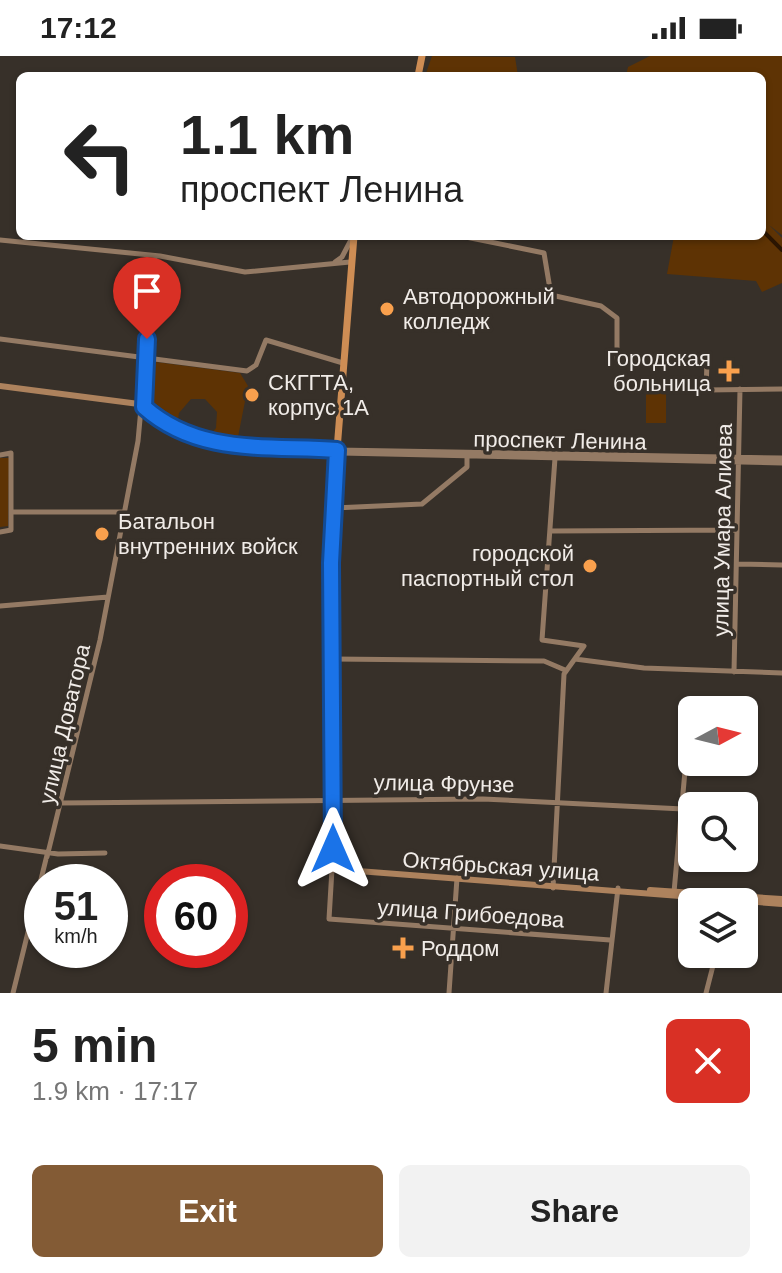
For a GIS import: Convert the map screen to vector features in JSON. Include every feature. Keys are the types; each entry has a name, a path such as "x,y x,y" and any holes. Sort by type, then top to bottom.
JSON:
{"highway":[{"path":"337,450 353,240"}],"main road":[{"name":"проспект Ленина","path":"0,386 144,407 185,434 210,443 337,450"},
{"path":"332,869 337,450"},
{"name":"Октябрьская улица","path":"332,869 678,895"},
{"name":"Октябрьская улица","path":"616,890 678,893"},
{"name":"Октябрьская улица","path":"758,900 782,901"}],"street":[{"path":"0,240 155,256 245,272 350,262"},
{"path":"334,263 342,257 351,240"},
{"path":"481,240 544,253 551,295 590,302 612,311 617,318 617,359 707,362 706,390 782,389"},
{"name":"улица Доватора","path":"13,993 61,803 125,512 144,407 145,358 155,256"},
{"path":"0,339 247,371 256,365 266,340 343,363"},
{"name":"улица Умара Алиева","path":"734,672 740,389"},
{"name":"проспект Ленина","path":"337,450 341,453 740,460"},
{"name":"проспект Ленина","path":"337,450 782,461"},
{"path":"0,455 11,453 11,530 0,532"},
{"path":"334,508 422,504 467,467 467,456"},
{"path":"553,886 565,670 584,646 542,640 555,458"},
{"path":"11,512 125,512"},
{"path":"551,531 737,530"},
{"path":"737,564 782,565"},
{"path":"0,606 108,597"},
{"path":"333,659 544,661 565,670"},
{"path":"574,659 644,668 782,673"},
{"name":"улица Фрунзе","path":"61,803 333,798 557,802 678,809"},
{"path":"674,892 678,841"},
{"path":"0,845 49,852 105,853"},
{"name":"улица Грибоедова","path":"332,869 329,919 610,940"},
{"path":"449,993 457,879"},
{"path":"606,993 616,890"},
{"path":"706,993 712,968"}],"shaded area":[{"path":"432,56 515,57 517,72 426,72"},
{"path":"650,56 782,56 782,235 769,225 782,238 782,283 762,292 756,281 667,274 673,240 766,240 766,72 627,72 628,67"},
{"path":"148,361 240,373 248,386 237,442 207,439 216,428 217,412 205,399 191,399 179,413 177,425 148,405"},
{"path":"646,391 666,391 666,423 646,423"},
{"path":"0,458 9,458 8,526 0,527"}],"waterway":[{"path":"766,234 782,250"}],"place":[{"name":"Автодорожный колледж","path":"387,309"},
{"name":"Городская больница","path":"729,371"},
{"name":"СКГГТА, корпус 1А","path":"252,395"},
{"name":"Батальон внутренних войск","path":"102,534"},
{"name":"городской паспортный стол","path":"590,566"},
{"name":"Роддом","path":"403,948"}],"route":[{"path":"147,339 144,407 177,430 217,445 337,450 331,563 333,849"}]}
